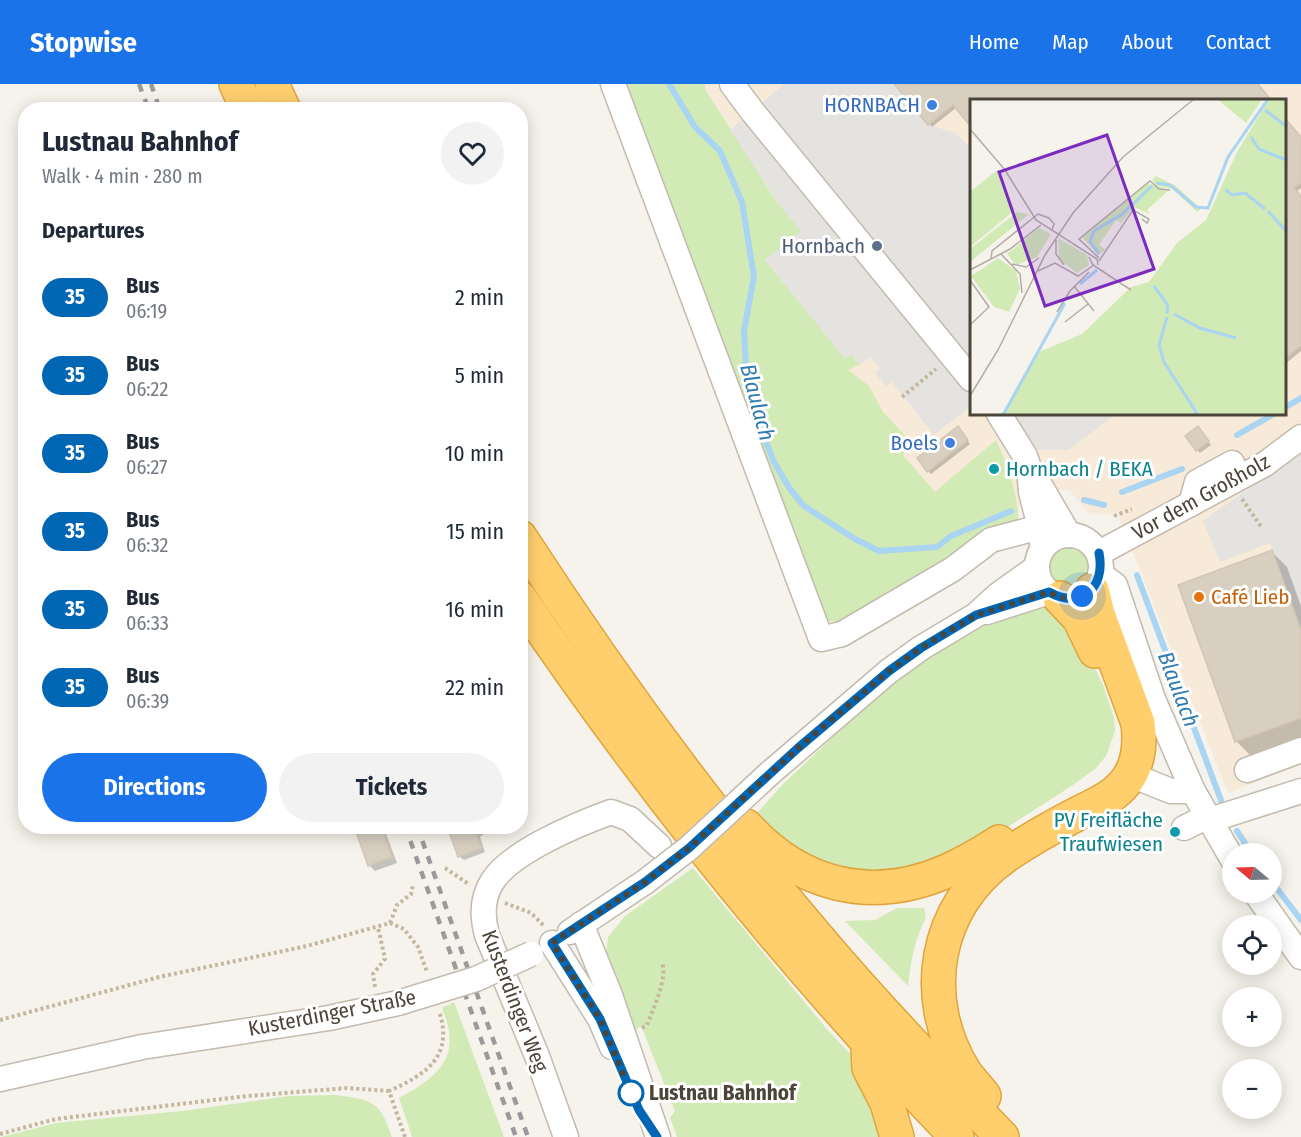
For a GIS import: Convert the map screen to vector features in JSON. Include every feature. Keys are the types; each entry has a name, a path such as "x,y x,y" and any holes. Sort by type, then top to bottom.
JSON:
{"highway":[{"path":"236,84 244,102"},
{"path":"272,84 280,102"},
{"path":"528,549 631,701 753,861 925,1058 1002,1137"},
{"path":"1022,1137 987,1100 965,1072 951,1046 944,1027 938,986 943,945 950,922 962,899 981,876 1004,857 1031,840 1118,790 1131,776 1140,740 1138,723 1140,696 1098,614 1097,572"},
{"path":"692,782 726,805 775,853 790,864 822,880 864,888 893,886 927,879 966,862 1095,781 1114,760 1120,748 1122,730 1115,698 1079,618 1054,595"},
{"path":"528,609 669,805 769,931 867,1042 957,1137"},
{"path":"867,1042 869,1068 887,1102 897,1137"}],"street":[{"path":"613,84 821,639 842,634 953,568 991,540 1040,548 1059,537 1069,535 1088,541 1097,572 1082,596 1071,599 1054,595 1042,585 1040,548 1029,468 1025,456 1000,416"},
{"path":"732,84 970,378"},
{"path":"1191,504 1197,482 1276,439 1297,440"},
{"name":"Vor dem Großholz","path":"1097,572 1191,504 1265,464 1297,440"},
{"path":"1029,468 1042,486 1069,535"},
{"name":"Kusterdinger Straße","path":"0,1079 142,1047 329,1018 398,1003 476,979 542,949 645,882 689,848 770,773 889,671 921,648 976,615 998,595 1040,548"},
{"name":"Kusterdinger Straße","path":"976,615 1054,595"},
{"path":"1140,696 1193,791 1221,816 1228,843"},
{"path":"1247,770 1301,750"},
{"path":"1131,776 1171,791 1193,791"},
{"path":"1184,828 1301,793"},
{"name":"Kusterdinger Weg","path":"566,1137 537,1056 487,935 483,908 495,899 492,882 515,860 551,836 611,812 630,819 659,846"},
{"path":"1263,903 1301,957"},
{"path":"581,924 625,1038 658,1137"},
{"path":"542,949 600,1019 639,1110 658,1137"}],"path":[{"path":"1230,483 1262,528"},
{"path":"445,868 495,899 531,913 541,922"},
{"path":"390,923 397,905 411,894 413,884"},
{"path":"0,1020 159,977 307,946 390,923 404,928 418,947 430,980"},
{"path":"375,984 373,974 385,959 378,927"},
{"path":"625,1038 647,1025 665,969 662,963"},
{"path":"0,1134 56,1119 247,1096 347,1088 389,1091 410,1082 428,1069 439,1056 444,1027 438,1007"},
{"path":"389,1091 405,1137"}],"shaded area":[{"path":"694,84 1301,84 1301,765 1228,793 1117,512 1104,515 1088,512 1069,490 1021,489 1018,521 987,532 839,622"},
{"name":"Hornbach","path":"784,84 894,84 928,125 957,133 970,149 970,407 934,435 892,382 886,386 875,373 880,368 870,357 859,365 851,354 845,359 765,260 801,231 777,202 730,130"},
{"path":"985,416 1113,416 1069,450 1011,450"},
{"path":"1301,451 1301,630 1270,543 1220,562 1203,521"}],"green space":[{"path":"613,84 705,84 705,89 777,202 802,231 765,260 845,358 851,354 859,365 848,370 869,386 883,412 913,444 903,455 935,492 996,440 1012,480 1018,521 987,532 839,622 821,620"},
{"path":"1069,547 1077,548 1083,553 1088,559 1088,575 1083,581 1077,586 1069,587 1061,586 1055,581 1050,575 1049,567 1050,559 1055,553 1061,548"},
{"path":"1025,604 1047,606 1090,658 1103,685 1114,718 1115,731 1106,756 1095,769 994,836 929,870 840,876 751,820 782,785 874,698 946,645 983,623"},
{"path":"693,868 826,1028 854,1058 890,1137 677,1137 670,1118 675,1111 641,1026 634,1032 606,952 608,937 625,916"},
{"path":"897,908 924,908 926,918 916,943 908,986 845,921 875,920"},
{"path":"454,1002 504,1137 412,1137 399,1098 426,1081 444,1062 450,1039 442,1008"},
{"path":"336,1095 373,1104 379,1109 392,1137 1,1137 56,1123 182,1111 289,1096"}],"building":[{"name":"HORNBACH","path":"894,84 1258,84 1270,99 970,99 970,126 953,105 928,125"},
{"path":"1286,119 1301,137 1301,183 1294,188 1301,196 1301,346 1286,357"},
{"path":"958,426 968,440 927,472 917,458"},
{"path":"1198,426 1209,441 1196,451 1185,436"},
{"path":"1272,550 1301,630 1301,718 1235,742 1178,585"},
{"path":"357,834 384,834 392,857 368,866"},
{"path":"450,834 477,834 482,848 458,857"}],"waterway":[{"name":"Blaulach","path":"669,84 695,127 720,151 742,202 754,277 744,330 746,367 764,437 774,462 790,489 804,506 855,539 879,551 937,547 951,536 1011,511"},
{"path":"1286,407 1301,398"},
{"path":"1237,435 1270,416"},
{"path":"1122,492 1182,469"},
{"name":"Blaulach","path":"1084,500 1104,505"},
{"name":"Blaulach","path":"1137,575 1222,803"},
{"name":"Blaulach","path":"1237,831 1245,843"},
{"name":"Blaulach","path":"1282,895 1301,920"}],"railway":[{"path":"139,84 146,102"},
{"path":"151,84 157,102"},
{"path":"408,834 516,1137"},
{"path":"420,834 528,1137"}],"bus line":[{"name":"35","path":"657,1137 631,1094 600,1019 552,943 645,882 689,848 798,748 889,671 921,648 976,615 1049,592 1060,598 1071,599 1092,590 1100,574 1099,553"}],"place":[{"name":"HORNBACH","path":"932,105"},
{"name":"Hornbach","path":"877,246"},
{"name":"Boels","path":"950,443"},
{"name":"Hornbach / BEKA","path":"994,469"},
{"name":"Café Lieb","path":"1199,597"},
{"name":"PV Freifläche Traufwiesen","path":"1175,832"},
{"name":"Lustnau Bahnhof","path":"631,1093"}],"route":[{"path":"631,1093 600,1019 552,943 645,882 689,848 798,748 889,671 921,648 976,615 1049,592 1060,598 1071,599 1082,596"}]}
